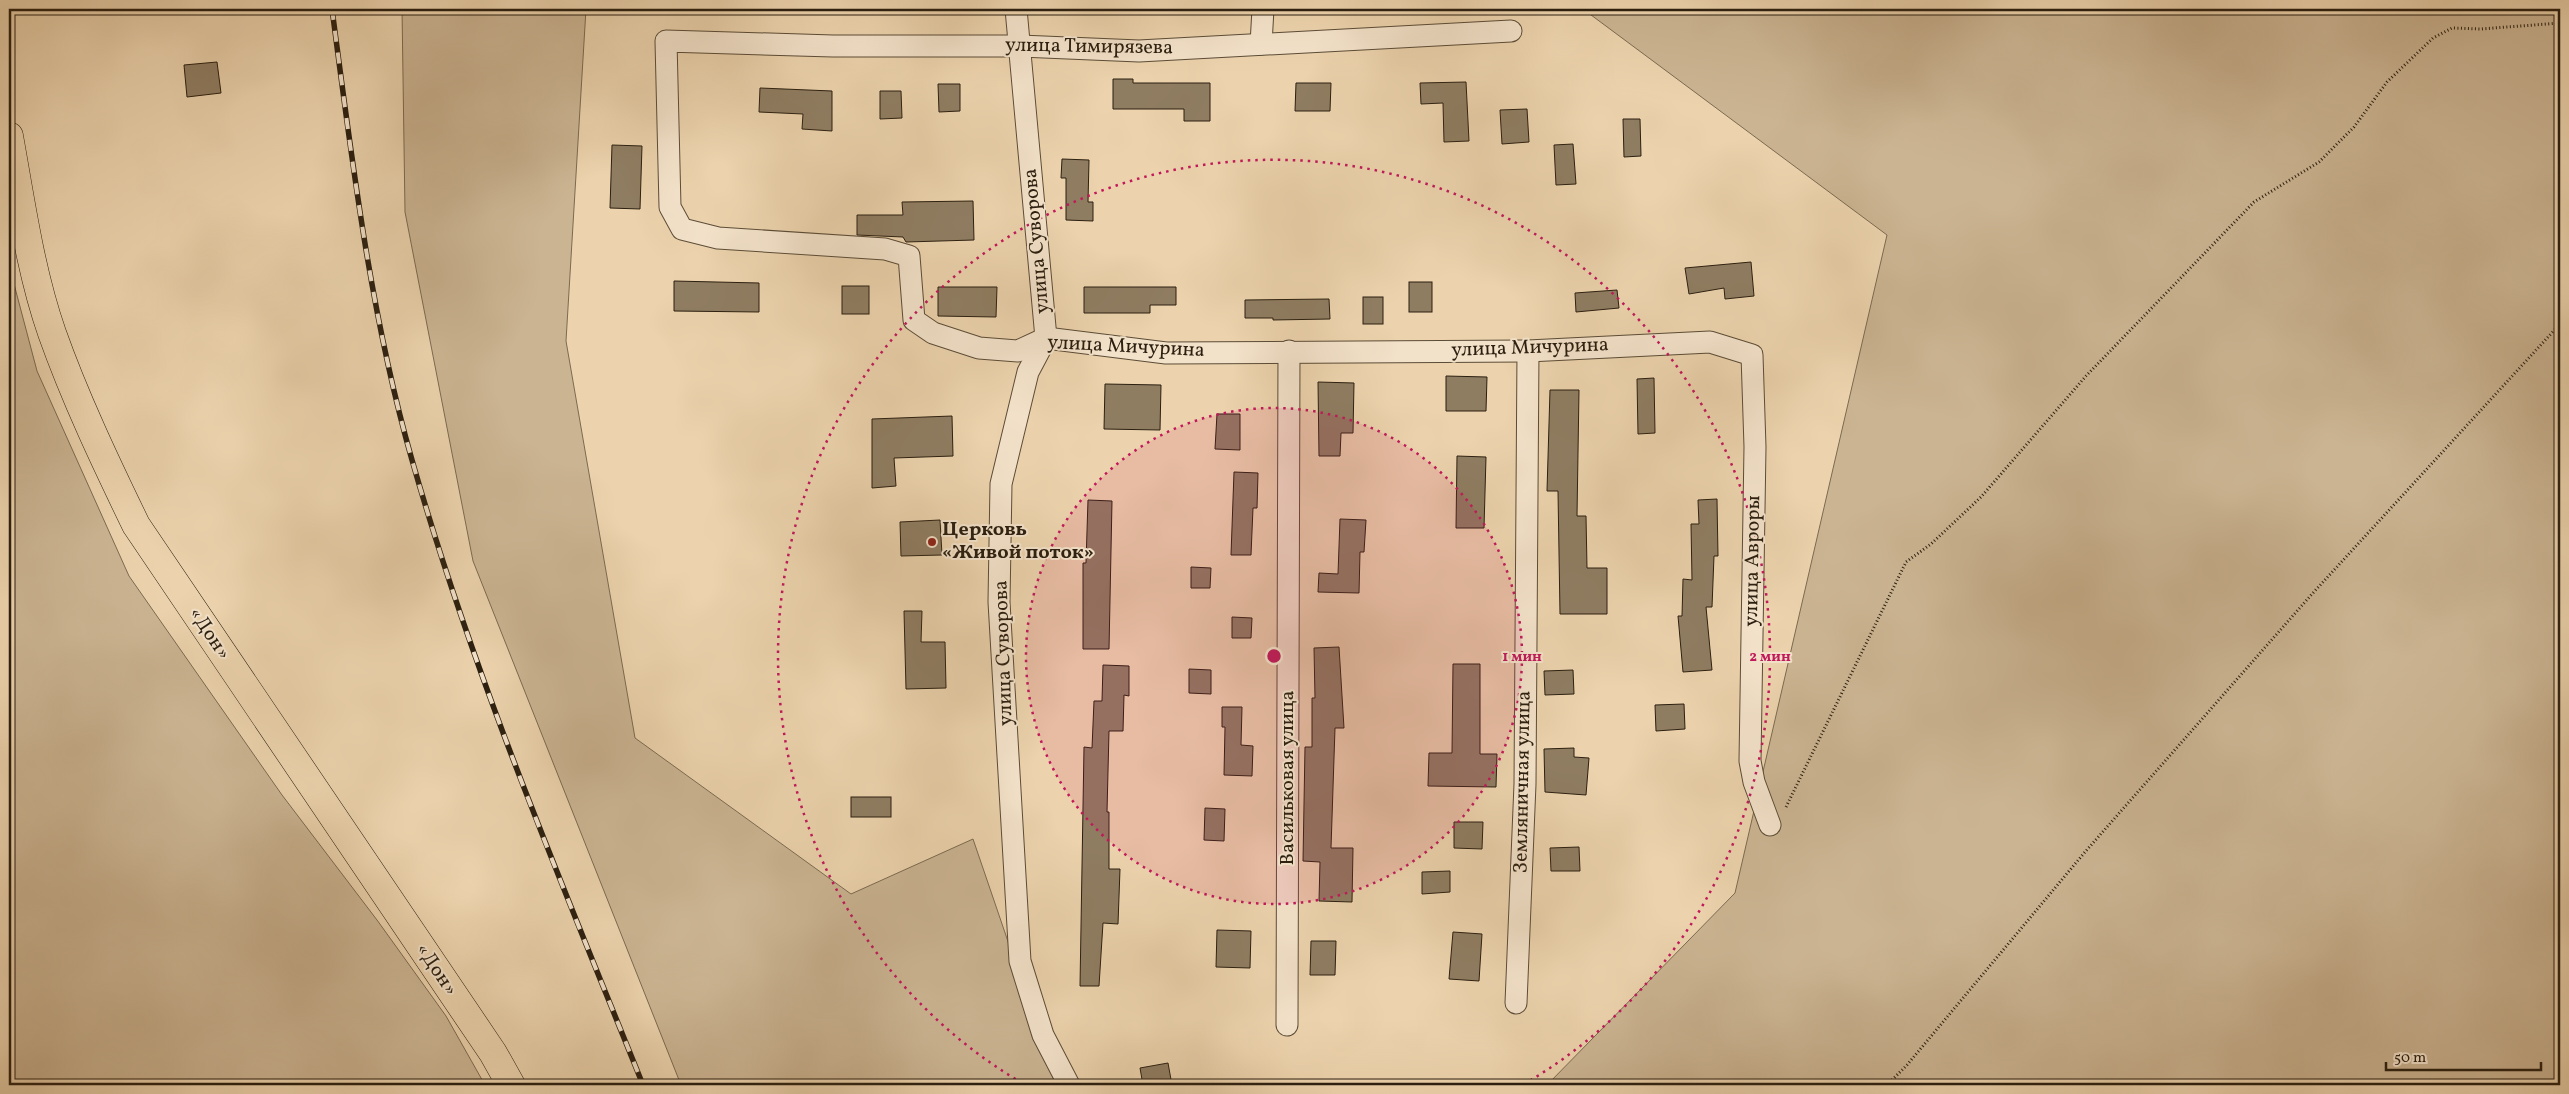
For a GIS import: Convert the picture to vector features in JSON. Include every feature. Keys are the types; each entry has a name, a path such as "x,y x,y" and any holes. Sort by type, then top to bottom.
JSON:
{"highway":[{"name":"«Дон»","path":"9,136 28,243 52,332 106,461 136,525 487,1045 511,1085"}],"street":[{"name":"улица Суворова","path":"1016,9 1046,338 1028,372 1001,484 999,602 1020,961 1043,1035 1069,1085"},
{"path":"1261,44 1263,9"},
{"name":"улица Тимирязева","path":"670,207 666,41 833,46 1020,46 1139,51 1511,31"},
{"name":"улица Мичурина","path":"670,207 682,229 718,238 886,249 908,256 914,320 933,333 979,348 1018,351 1046,338 1166,353 1289,350 1528,351 1710,342 1752,355"},
{"name":"Васильковая улица","path":"1287,1025 1289,350"},
{"name":"Земляничная улица","path":"1516,1004 1525,784 1528,351"},
{"name":"улица Авроры","path":"1752,355 1755,447 1750,760 1754,782 1770,824"}],"path":[{"path":"1770,824 1781,817 1906,562 1931,544 1981,497 2086,376 2254,202 2319,162 2354,127 2387,82 2433,38 2452,28 2481,29 2560,23"},
{"path":"1887,1085 1906,1065 2092,844 2312,594 2560,324"}],"shaded area":[{"path":"402,9 586,9 566,341 635,738 851,894 973,839 1057,1085 681,1085 473,561 405,212"},
{"path":"1583,9 2560,9 2560,1085 1547,1085 1735,893 1887,235"},
{"path":"9,265 37,371 129,576 282,795 377,920 446,1016 485,1085 9,1085"}],"building":[{"path":"217,62 221,93 187,97 184,65"},
{"path":"1113,79 1133,79 1133,83 1210,83 1210,121 1184,121 1184,109 1113,109"},
{"path":"1466,82 1469,141 1444,142 1443,103 1421,104 1420,83"},
{"path":"1296,83 1331,83 1330,111 1295,111"},
{"path":"938,84 960,84 960,111 939,112"},
{"path":"760,88 832,91 832,131 802,129 803,114 759,112"},
{"path":"880,91 901,91 902,118 880,119"},
{"path":"1527,109 1529,142 1502,144 1500,110"},
{"path":"1623,119 1640,119 1641,156 1624,157"},
{"path":"1573,144 1576,184 1556,185 1554,145"},
{"path":"612,145 642,146 640,209 610,208"},
{"path":"1062,159 1089,160 1088,202 1093,202 1093,221 1066,220 1066,178 1061,178"},
{"path":"973,201 974,240 906,242 903,237 857,235 857,215 903,215 902,202"},
{"path":"1751,262 1754,296 1725,299 1724,288 1689,294 1685,268"},
{"path":"674,281 759,283 759,312 674,311"},
{"path":"1409,282 1432,282 1432,312 1409,312"},
{"path":"842,286 869,286 869,314 842,314"},
{"path":"938,287 997,287 996,317 938,316"},
{"path":"1084,287 1176,287 1176,305 1150,305 1150,313 1084,313"},
{"path":"1617,290 1619,308 1576,312 1575,293"},
{"path":"1363,297 1383,297 1383,324 1363,324"},
{"path":"1329,299 1330,319 1273,320 1273,318 1245,318 1245,300"},
{"path":"1446,376 1487,377 1486,411 1446,411"},
{"path":"1654,378 1655,433 1638,434 1637,379"},
{"path":"1318,382 1354,383 1353,433 1341,433 1340,456 1319,456"},
{"path":"1105,384 1161,385 1160,430 1104,429"},
{"path":"1550,390 1579,390 1577,516 1586,516 1587,568 1607,568 1607,614 1560,614 1558,491 1547,491"},
{"path":"1217,414 1240,414 1240,450 1215,449"},
{"path":"952,416 953,456 894,458 896,486 872,488 872,419"},
{"path":"1457,456 1486,457 1484,528 1456,528"},
{"path":"1234,472 1258,473 1257,508 1253,508 1251,555 1231,555"},
{"path":"1717,499 1718,556 1714,556 1712,607 1706,607 1712,670 1683,672 1678,616 1682,616 1683,579 1692,580 1691,524 1699,524 1698,500"},
{"path":"1088,500 1112,501 1109,649 1083,649 1083,563 1086,563"},
{"path":"1340,519 1366,520 1364,552 1360,552 1359,593 1318,592 1319,573 1338,574"},
{"path":"940,520 942,555 901,556 900,522"},
{"path":"1191,567 1211,568 1210,588 1191,588"},
{"path":"904,611 922,611 921,642 945,642 946,688 906,689"},
{"path":"1232,617 1252,618 1251,638 1232,638"},
{"path":"1339,647 1344,728 1335,728 1331,848 1353,848 1352,902 1319,901 1320,862 1303,861 1305,747 1312,747 1312,698 1315,698 1314,648"},
{"path":"1453,664 1480,664 1480,754 1497,754 1496,787 1428,786 1429,753 1452,753"},
{"path":"1103,665 1129,666 1129,696 1124,695 1123,731 1109,731 1107,812 1109,812 1109,869 1120,869 1118,924 1103,923 1099,986 1080,986 1084,747 1092,748 1094,701 1102,701"},
{"path":"1189,669 1211,670 1211,694 1189,693"},
{"path":"1573,670 1574,694 1545,695 1544,671"},
{"path":"1684,704 1685,729 1656,731 1655,705"},
{"path":"1222,707 1242,707 1241,745 1253,746 1252,776 1224,775 1225,727 1222,727"},
{"path":"1574,748 1574,757 1589,758 1586,795 1545,792 1544,749"},
{"path":"851,797 891,797 891,817 851,817"},
{"path":"1205,808 1225,809 1224,841 1204,840"},
{"path":"1454,822 1483,822 1482,849 1454,848"},
{"path":"1579,847 1580,871 1551,871 1550,848"},
{"path":"1450,871 1450,892 1422,894 1422,872"},
{"path":"1217,930 1251,931 1250,968 1216,967"},
{"path":"1453,932 1482,934 1479,981 1449,979"},
{"path":"1311,941 1336,941 1335,975 1310,975"},
{"path":"1168,1063 1172,1085 1143,1085 1140,1068"}],"railway":[{"path":"332,9 355,179 374,293 397,405 412,460 462,619 519,776 643,1085"}],"place":[{"name":"Церковь «Живой поток»","path":"932,542"}]}
